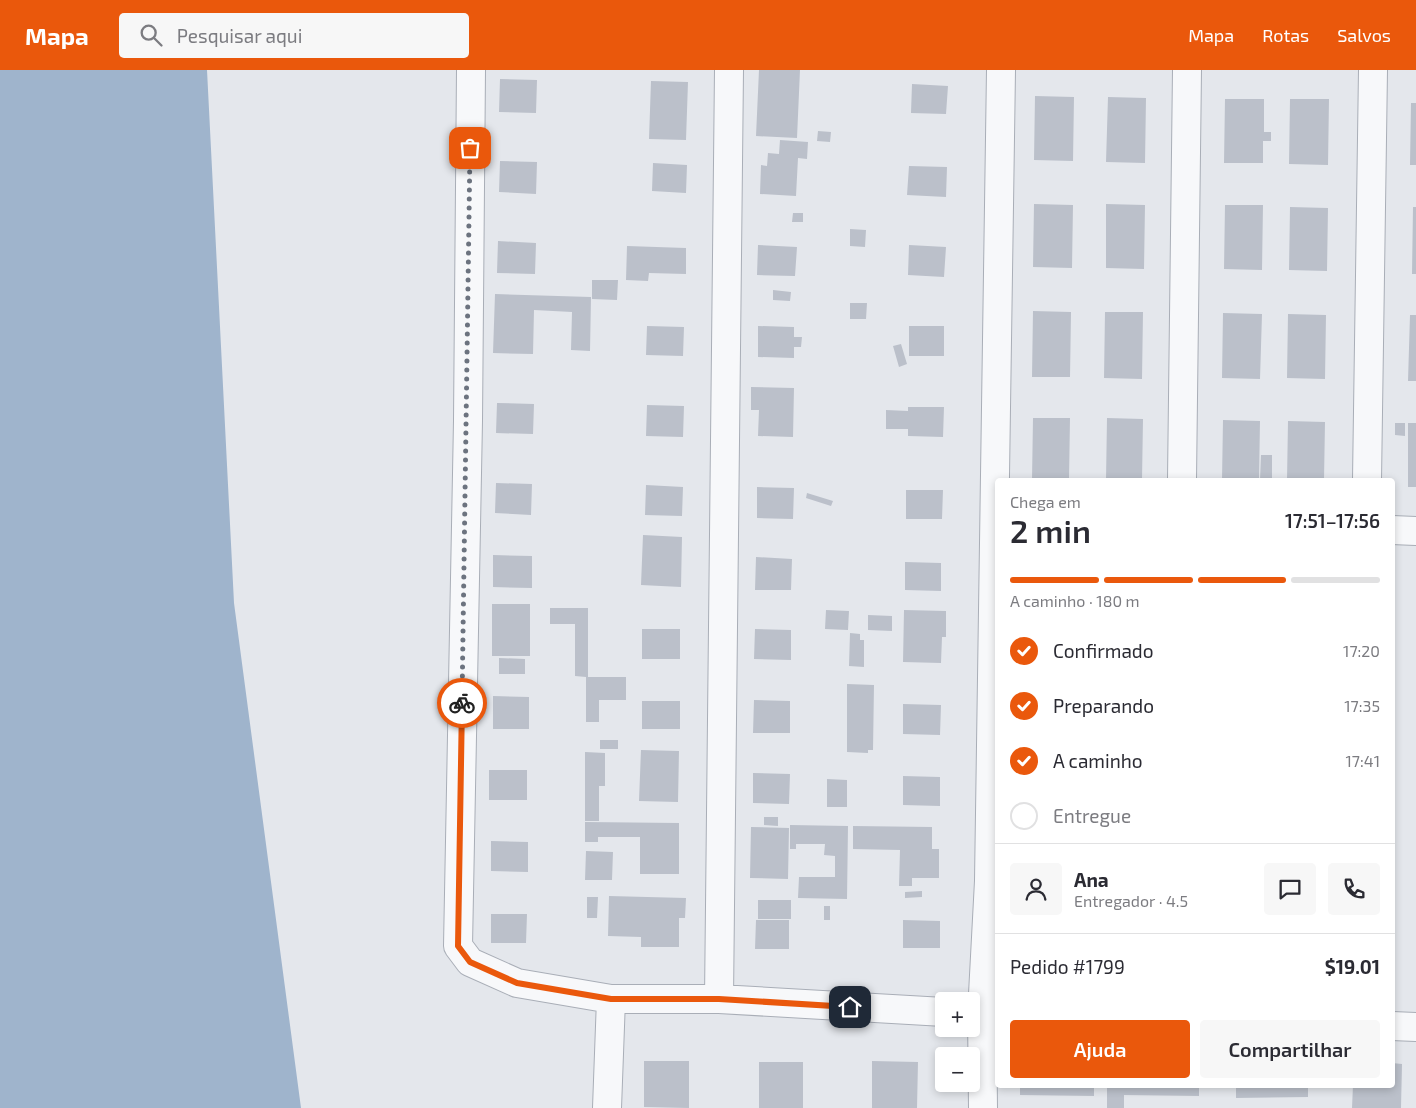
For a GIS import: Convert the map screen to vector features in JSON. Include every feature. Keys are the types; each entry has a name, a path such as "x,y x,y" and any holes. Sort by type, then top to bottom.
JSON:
{"street":[{"path":"471,70 468,421 458,946 470,962 517,983 611,999 719,999 935,1011"},
{"path":"719,999 729,70"},
{"path":"997,478 1001,70"},
{"path":"1182,478 1187,70"},
{"path":"1367,478 1374,70"},
{"path":"1395,530 1416,531"},
{"path":"983,1108 995,574"},
{"path":"607,1108 611,999"},
{"path":"1395,1026 1416,1027"}],"water":[{"path":"0,70 207,70 234,603 301,1108 0,1108"}],"building":[{"path":"759,70 800,70 797,138 756,136"},
{"path":"500,79 537,80 536,113 499,112"},
{"path":"651,81 688,82 686,140 649,139"},
{"path":"912,84 948,86 946,114 911,113"},
{"path":"1035,96 1074,97 1073,161 1034,160"},
{"path":"1108,97 1146,98 1145,163 1106,162"},
{"path":"1225,99 1264,99 1264,132 1271,132 1271,141 1263,141 1263,163 1224,163"},
{"path":"1290,99 1329,99 1328,165 1289,164"},
{"path":"1411,103 1416,103 1416,165 1410,165"},
{"path":"818,131 831,132 830,142 817,141"},
{"path":"780,140 808,142 807,159 798,158 796,196 760,194 761,165 767,166 768,153 779,154"},
{"path":"500,161 537,162 536,194 499,192"},
{"path":"653,163 687,165 686,193 652,191"},
{"path":"909,166 947,167 946,197 907,195"},
{"path":"1034,204 1073,205 1072,268 1033,267"},
{"path":"1106,204 1145,205 1144,269 1106,268"},
{"path":"1225,205 1263,205 1262,270 1224,269"},
{"path":"1290,207 1328,208 1327,271 1289,270"},
{"path":"1413,207 1416,207 1416,274 1412,274"},
{"path":"793,213 803,213 803,222 792,222"},
{"path":"850,229 866,230 865,247 850,246"},
{"path":"498,241 536,243 535,274 497,273"},
{"path":"758,245 797,247 795,276 757,275"},
{"path":"909,245 946,247 944,277 908,275"},
{"path":"627,246 686,248 686,274 649,273 648,281 626,280"},
{"path":"592,280 618,280 617,300 592,299"},
{"path":"773,290 791,292 790,301 773,300"},
{"path":"495,294 591,297 590,351 571,350 572,312 534,310 533,354 493,353"},
{"path":"850,303 867,303 866,319 850,319"},
{"path":"1033,311 1071,312 1070,377 1032,377"},
{"path":"1105,312 1143,312 1142,379 1104,378"},
{"path":"1223,313 1262,314 1260,379 1222,378"},
{"path":"1288,314 1326,315 1325,379 1287,378"},
{"path":"1410,315 1416,315 1416,381 1408,381"},
{"path":"647,326 684,327 683,356 646,355"},
{"path":"758,326 794,327 794,337 802,337 801,347 794,347 794,358 758,357"},
{"path":"909,326 944,326 944,356 909,356"},
{"path":"901,344 907,364 899,367 893,346"},
{"path":"751,387 794,388 793,437 758,436 759,410 751,410"},
{"path":"497,403 534,404 533,434 496,433"},
{"path":"647,405 684,406 683,437 646,436"},
{"path":"908,407 944,407 943,437 908,436 908,429 886,429 886,410 908,411"},
{"path":"1033,418 1070,418 1069,478 1032,478"},
{"path":"1107,418 1143,419 1142,478 1106,478"},
{"path":"1223,420 1260,421 1259,478 1222,478"},
{"path":"1288,421 1325,422 1324,478 1287,478"},
{"path":"1395,423 1405,423 1405,436 1395,435"},
{"path":"1408,423 1416,423 1416,487 1408,487"},
{"path":"1261,455 1272,455 1272,478 1260,478"},
{"path":"496,483 532,484 531,515 495,513"},
{"path":"646,485 683,487 682,516 645,515"},
{"path":"757,487 794,488 793,519 757,518"},
{"path":"906,490 943,490 942,519 906,519"},
{"path":"807,493 833,501 831,506 806,498"},
{"path":"643,535 682,537 681,587 641,585"},
{"path":"493,555 532,556 532,588 493,587"},
{"path":"756,557 792,559 791,590 755,590"},
{"path":"905,562 941,563 941,591 905,590"},
{"path":"492,604 530,604 530,656 492,656"},
{"path":"550,608 588,608 588,677 626,677 626,700 599,700 599,722 586,722 586,677 575,676 575,624 550,624"},
{"path":"826,610 849,611 848,630 825,629"},
{"path":"904,610 946,611 946,637 942,637 941,663 903,662"},
{"path":"868,615 892,616 892,631 868,630"},
{"path":"642,629 680,629 680,659 642,659"},
{"path":"755,629 791,630 791,660 754,659"},
{"path":"850,633 860,634 860,640 864,640 864,667 849,666"},
{"path":"499,658 525,659 525,674 499,674"},
{"path":"847,684 874,685 873,750 868,750 868,753 847,752"},
{"path":"493,696 529,697 529,729 493,729"},
{"path":"754,700 790,701 790,733 753,733"},
{"path":"642,701 680,701 680,729 642,729"},
{"path":"903,704 941,705 940,735 903,734"},
{"path":"600,740 618,740 618,749 600,749"},
{"path":"641,750 679,751 678,802 639,801"},
{"path":"585,752 605,753 605,786 599,786 599,821 585,821"},
{"path":"489,770 527,770 527,800 489,800"},
{"path":"753,773 790,774 789,804 753,803"},
{"path":"903,776 940,777 940,806 903,805"},
{"path":"827,779 847,780 847,807 827,807"},
{"path":"764,817 778,817 778,826 764,825"},
{"path":"585,822 679,823 679,874 640,874 640,837 598,837 598,842 585,842"},
{"path":"790,825 848,826 847,899 798,898 799,877 835,877 835,856 824,855 825,844 796,844 796,849 790,849"},
{"path":"853,826 932,827 932,849 939,849 939,878 912,878 912,886 899,886 900,850 853,849"},
{"path":"751,827 789,828 788,879 750,878"},
{"path":"491,841 528,842 528,872 491,871"},
{"path":"586,851 613,852 612,880 585,880"},
{"path":"922,891 922,897 905,898 905,892"},
{"path":"609,896 686,898 685,918 679,918 679,947 641,947 641,937 608,936"},
{"path":"587,897 598,897 597,918 587,918"},
{"path":"758,900 791,900 791,919 758,919"},
{"path":"824,906 830,906 830,920 824,920"},
{"path":"491,914 527,914 526,943 491,943"},
{"path":"756,920 789,920 789,949 755,949"},
{"path":"903,920 940,921 940,948 903,948"},
{"path":"644,1061 689,1061 689,1108 644,1107"},
{"path":"872,1061 918,1062 917,1108 872,1108"},
{"path":"759,1062 803,1062 803,1108 759,1108"},
{"path":"1395,1063 1402,1064 1401,1108 1352,1108 1353,1088 1395,1088"},
{"path":"1020,1088 1094,1088 1094,1096 1020,1095"},
{"path":"1107,1088 1199,1088 1199,1096 1124,1095 1124,1108 1107,1108"},
{"path":"1236,1088 1308,1088 1308,1097 1236,1098"}],"way so far":[{"path":"462,703 468,421 470,148"}],"route":[{"path":"462,703 458,946 470,962 492,974 517,983 611,999 719,999 850,1007"}]}
